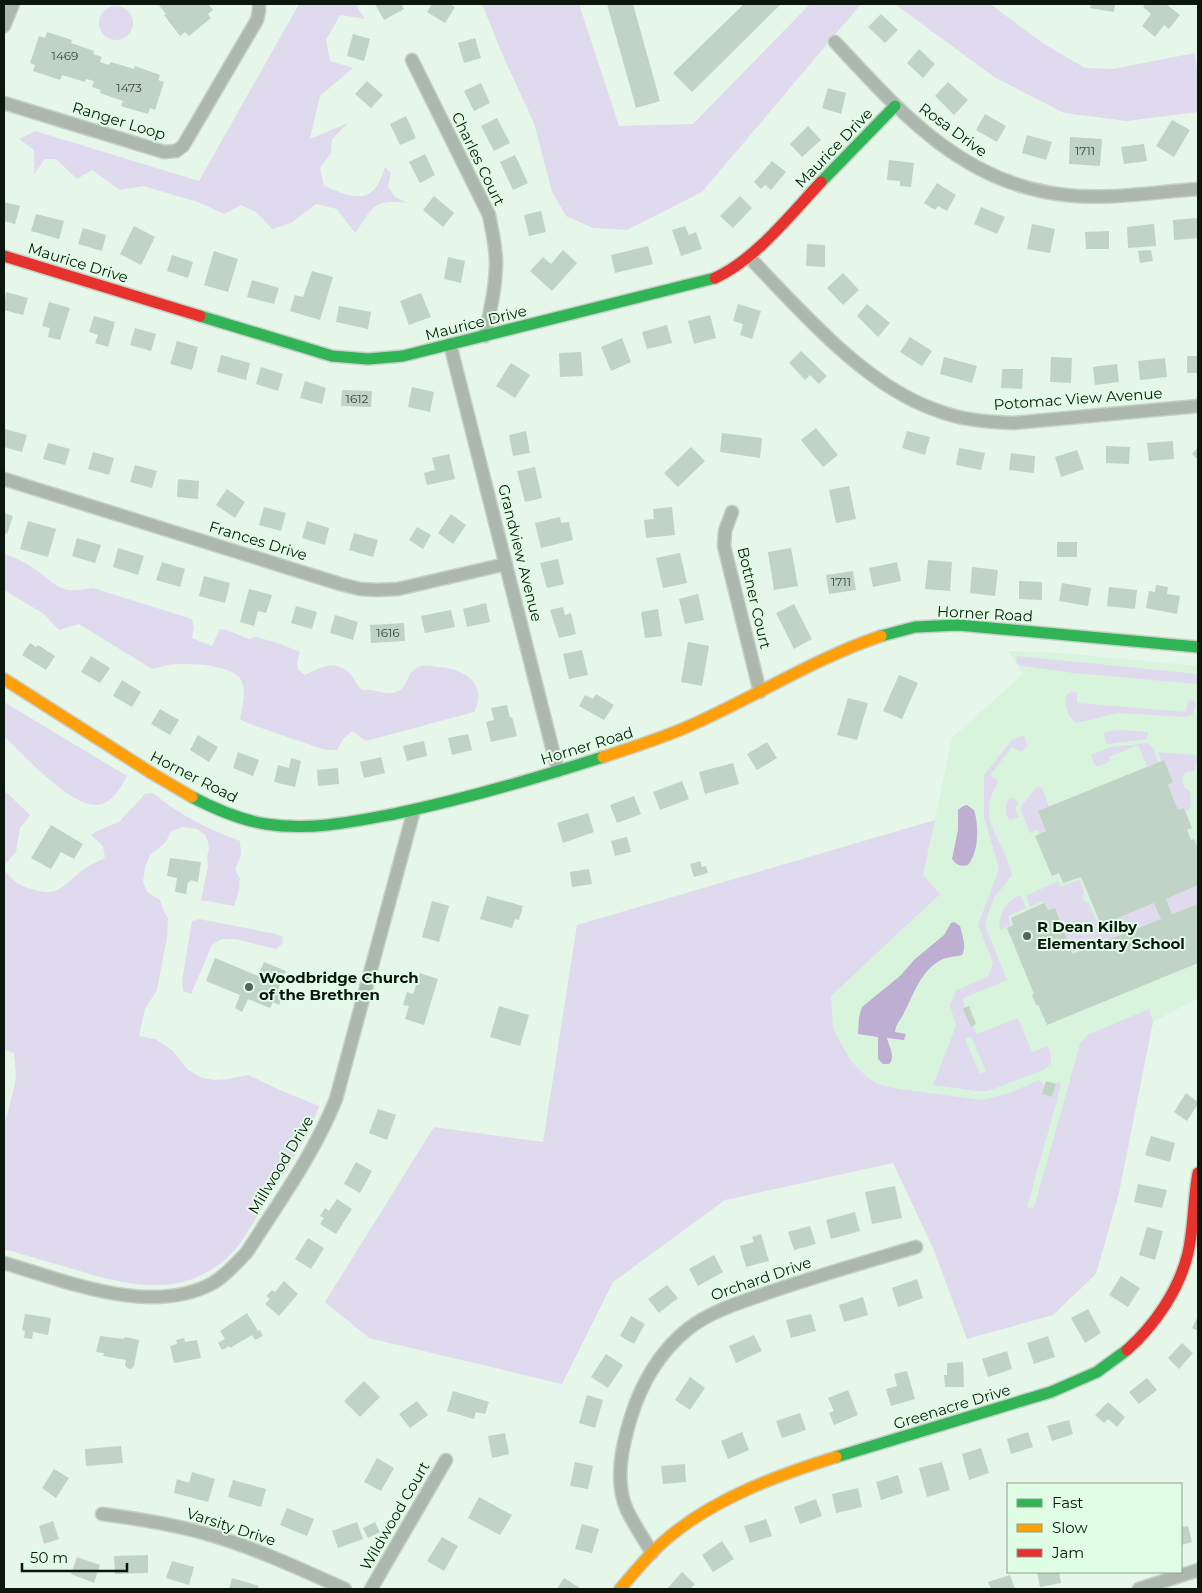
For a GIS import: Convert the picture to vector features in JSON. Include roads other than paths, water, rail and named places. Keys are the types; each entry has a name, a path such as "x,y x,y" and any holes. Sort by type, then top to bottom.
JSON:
{"street":[{"path":"4,26 13,4"},
{"name":"Ranger Loop","path":"4,103 164,152 176,151 183,146 257,20 259,4"},
{"name":"Rosa Drive","path":"835,42 895,106 958,157 984,172 1011,184 1043,192 1094,197 1198,189"},
{"name":"Charles Court","path":"412,60 489,215 496,260 495,283 485,336"},
{"name":"Maurice Drive","path":"4,256 332,356 390,358 712,279 738,266 748,257 895,106"},
{"name":"Potomac View Avenue","path":"748,257 816,326 850,357 884,383 911,400 936,410 961,418 1014,424 1198,406"},
{"name":"Grandview Avenue","path":"450,344 558,771"},
{"name":"Frances Drive","path":"4,479 360,589 398,589 506,564"},
{"name":"Bottner Court","path":"732,512 725,531 724,546 760,692"},
{"name":"Horner Road","path":"4,679 174,786 224,811 249,820 283,826 317,826 414,810 476,795 642,744 696,724 840,653 896,632 931,626 972,626 1198,647"},
{"name":"Millwood Drive","path":"4,1263 110,1293 153,1298 176,1296 196,1291 220,1278 240,1260 312,1150 326,1125 336,1099 414,810"},
{"name":"Greenacre Drive","path":"620,1589 652,1553 677,1531 705,1511 746,1490 823,1461 1028,1400 1087,1377 1108,1365 1127,1351 1148,1330 1166,1304 1180,1276 1193,1225 1198,1172"},
{"name":"Orchard Drive","path":"652,1553 627,1510 620,1480 621,1460 626,1433 645,1382 669,1347 687,1329 721,1309 798,1282 916,1247"},
{"name":"Wildwood Court","path":"371,1589 446,1460"},
{"name":"Varsity Drive","path":"102,1514 171,1525 214,1536 264,1553 345,1589"},
{"path":"1139,1589 1198,1570"}],"place":[{"name":"R Dean Kilby Elementary School","path":"1027,936"},
{"name":"Woodbridge Church of the Brethren","path":"249,987"}]}
